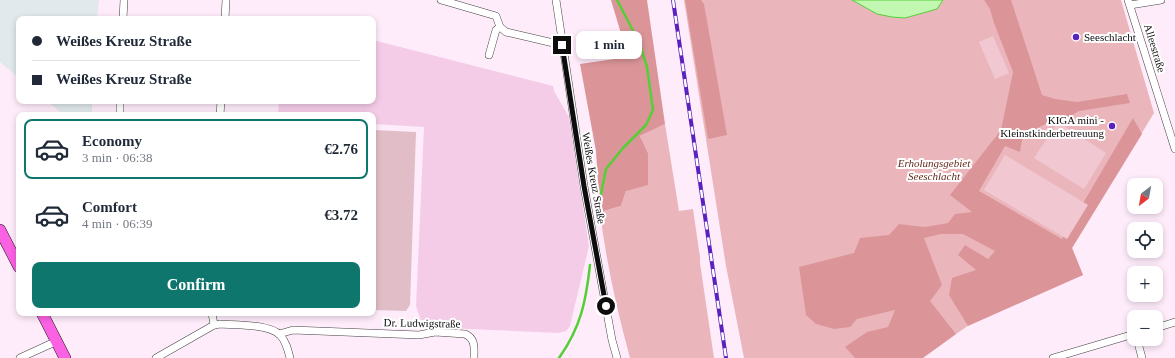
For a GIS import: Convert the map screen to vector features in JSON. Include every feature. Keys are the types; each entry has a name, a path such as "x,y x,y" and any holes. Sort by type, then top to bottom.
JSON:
{"main road":[{"path":"1,234 16,262"},
{"path":"44,316 65,358"}],"street":[{"path":"123,16 124,0"},
{"path":"225,16 226,0"},
{"path":"441,0 496,16 500,27 506,32 562,45"},
{"name":"Weißes Kreuz Straße","path":"556,0 586,193 612,340 617,358"},
{"path":"1129,2 1161,0"},
{"name":"Alleestraße","path":"1129,2 1175,149"},
{"path":"489,55 496,30 500,27"},
{"path":"212,316 214,325"},
{"path":"1163,326 1175,322"},
{"path":"156,358 214,325 220,324 270,329 279,334 286,346 290,358"},
{"name":"Dr. Ludwigstraße","path":"279,334 288,330 420,335 435,332 465,334 474,341 474,358"},
{"path":"1053,358 1127,336"},
{"path":"20,358 57,342"},
{"path":"1139,346 1142,358"}],"shaded area":[{"path":"0,0 99,0 97,16 16,16 16,75 0,62"},
{"path":"611,0 647,0 665,124 640,136 648,153 648,185 626,191 621,206 600,212 596,151 580,64 628,57"},
{"path":"685,0 701,0 704,4 727,135 708,139"},
{"path":"852,0 943,0 937,9 905,18 877,14"},
{"path":"984,0 1011,0 1042,95 1055,99 1077,102 1127,94 1130,103 1079,111 1063,120 1052,121 1023,135 1020,152 1005,146 979,191 1062,239 1133,118 1142,134 1072,248 1083,275 968,326 949,295 952,278 976,270 958,255 965,245 988,259 995,251 963,234 941,234 924,238 942,285 930,301 956,334 923,358 855,358 845,347 867,332 888,327 895,310 857,319 850,327 834,329 816,324 806,315 799,267 854,253 860,238 889,235 899,224 925,227 948,223 955,214 972,212 950,195 1001,130 1013,72 990,9"},
{"path":"993,36 1009,73 995,79 979,42"},
{"path":"376,41 553,86 554,91 569,117 589,246 570,326 566,331 558,333 423,327 416,306 424,127 376,124 376,112 278,112 279,104 376,104"},
{"path":"51,104 92,104 92,112 60,112"},
{"path":"1058,122 1106,153 1084,189 1034,158"},
{"path":"376,130 416,132 410,305 406,311 376,310"},
{"path":"1005,155 1088,205 1067,239 984,190"}],"green space":[{"name":"Erholungsgebiet Seeschlacht","path":"684,0 852,0 892,17 905,18 936,9 943,0 1121,0 1154,113 1072,248 1083,275 979,318 922,358 744,358 726,266"},
{"path":"665,124 679,211 693,209 714,358 630,358 612,286 600,212 621,206 626,191 648,153 640,136"}],"waterway":[{"path":"601,194 606,169 623,148 646,125 653,110 647,67 639,42 617,0"},
{"path":"559,358 573,335 581,313 587,290 590,265"}],"railway":[{"path":"673,0 726,358"}],"place":[{"name":"Seeschlacht","path":"1076,37"},
{"name":"KIGA mini - Kleinstkinderbetreuung","path":"1112,126"}],"route":[{"path":"562,45 584,186 606,306"}]}
